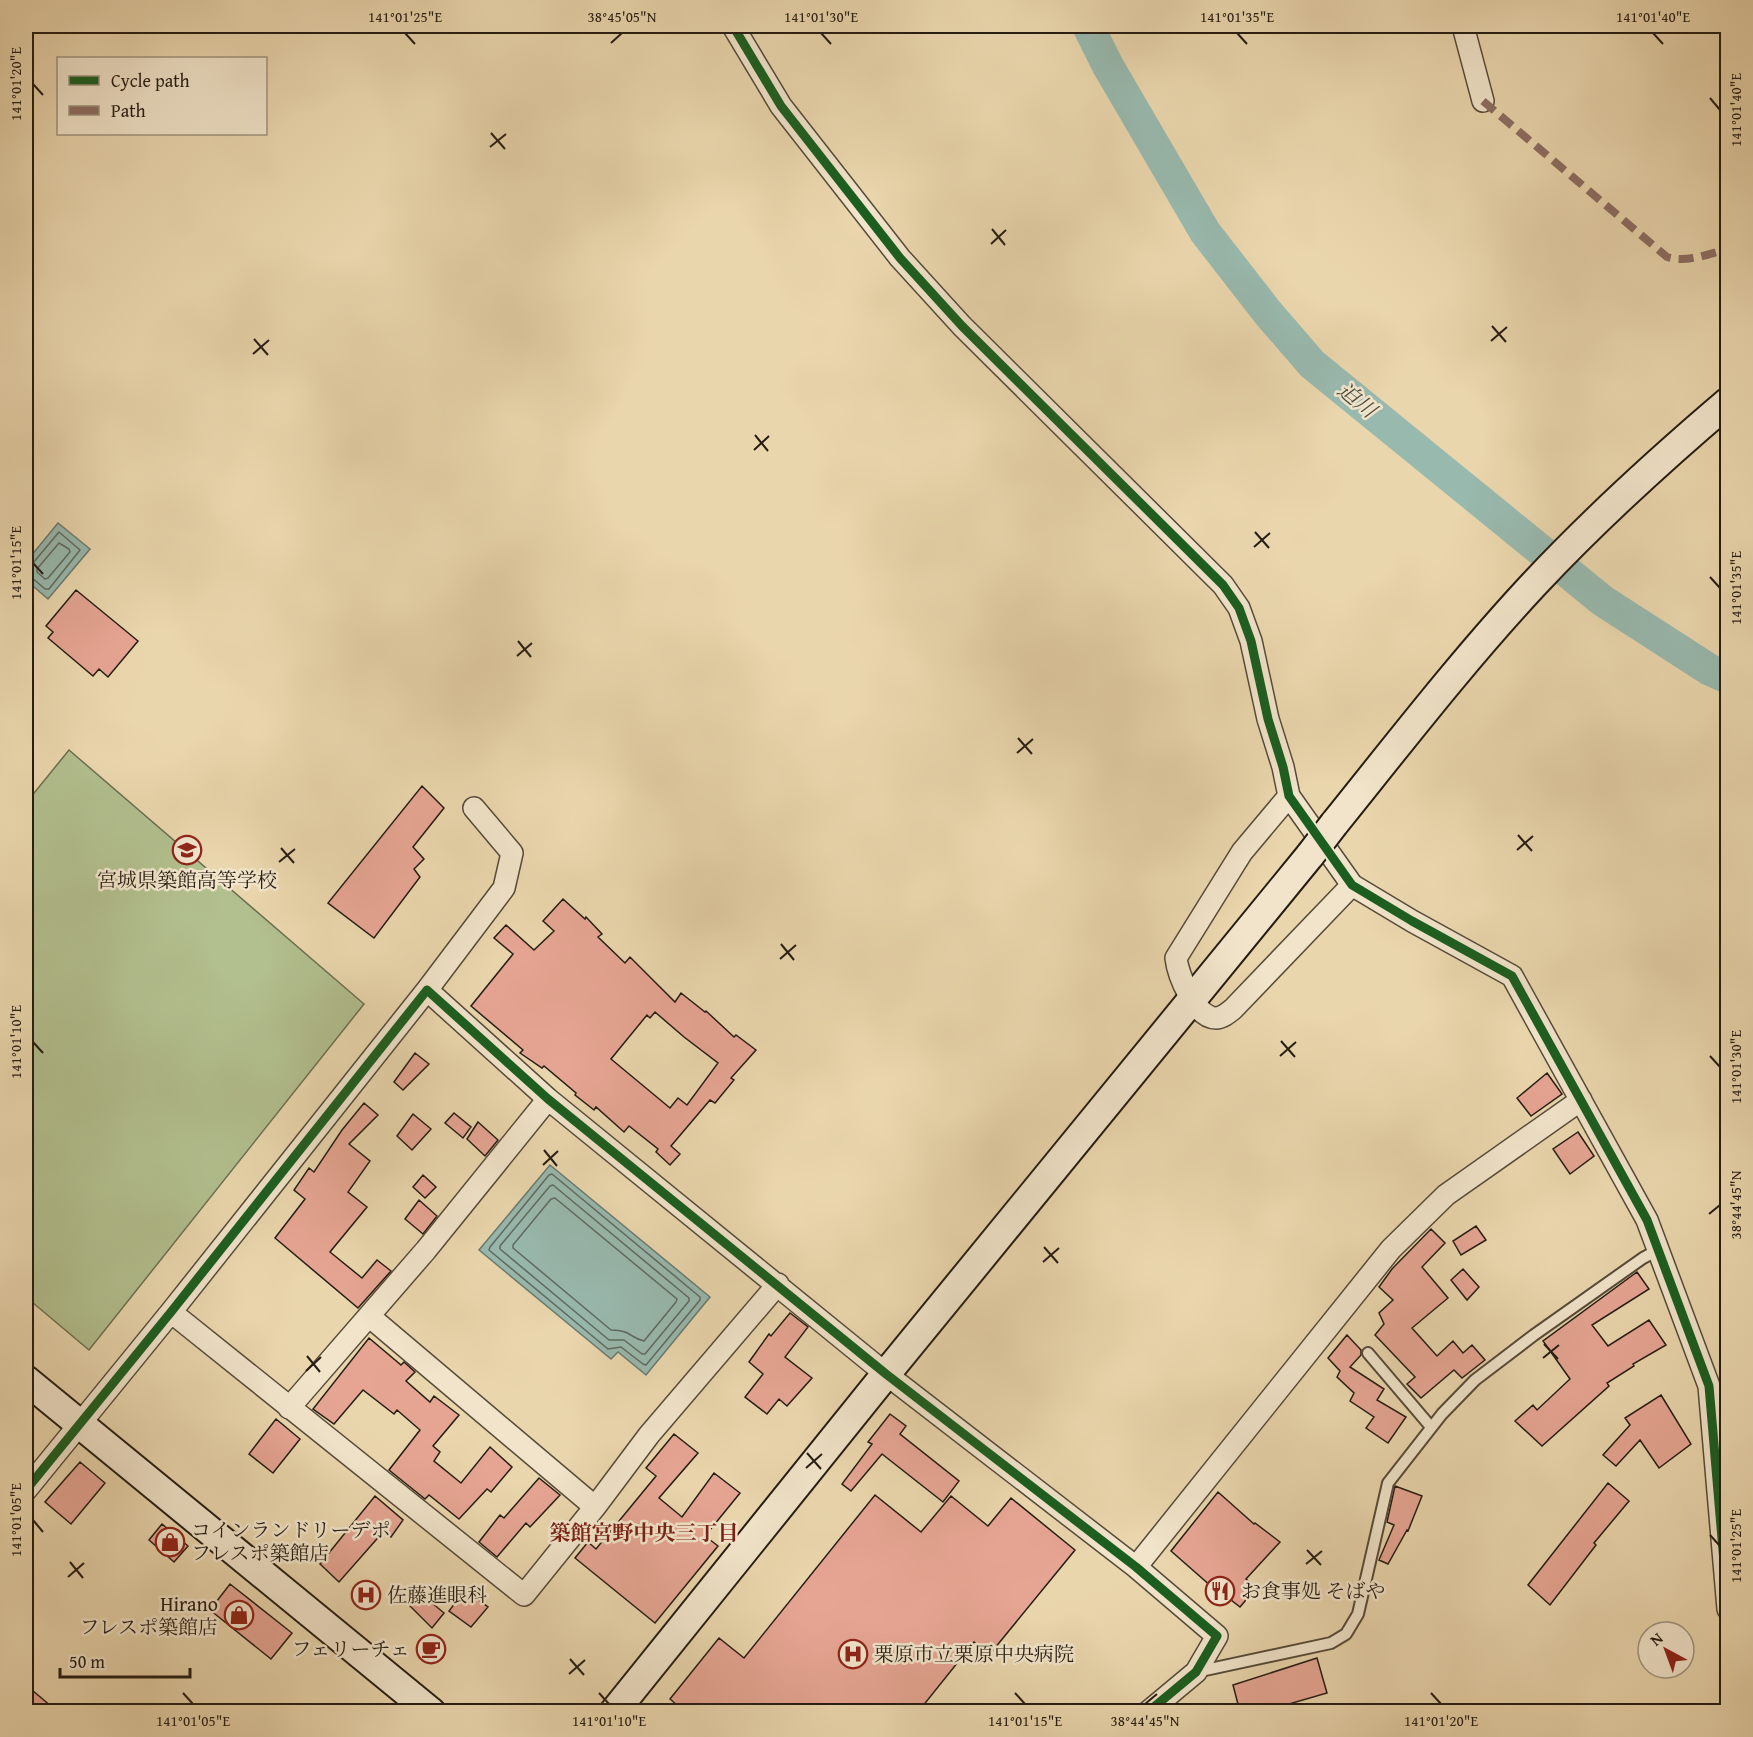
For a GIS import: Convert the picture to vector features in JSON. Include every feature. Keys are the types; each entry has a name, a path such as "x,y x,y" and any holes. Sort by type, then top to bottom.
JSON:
{"street":[{"path":"733,26 781,106 900,258 962,326 1223,585 1239,608 1251,641 1268,719 1283,766 1289,796 1352,885 1512,976 1647,1220 1709,1386 1728,1609"},
{"path":"1463,26 1483,101"},
{"path":"614,1712 1468,659 1535,583 1641,478 1728,402"},
{"path":"1289,796 1242,852 1176,958 1180,978 1191,999 1206,1015 1215,1018 1233,1009 1352,885"},
{"path":"26,1490 81,1425 427,990 504,888 512,853 474,808"},
{"path":"427,990 548,1099 886,1374 1137,1567 1217,1636 1196,1672 1148,1712"},
{"path":"289,1408 426,1250 548,1099"},
{"path":"1137,1567 1391,1249 1446,1195 1581,1100"},
{"path":"171,1312 524,1595 649,1435 778,1284"},
{"path":"369,1316 595,1507"},
{"path":"26,1380 431,1712"}],"lane":[{"path":"1196,1672 1331,1643 1346,1634 1358,1614 1388,1483 1431,1427 1475,1380 1534,1335 1643,1258 1659,1250"},
{"path":"1368,1353 1431,1427"}],"green space":[{"path":"69,750 364,1004 89,1350 26,1297 26,803"}],"water":[{"path":"58,523 90,549 48,599 26,580 26,562"},
{"path":"550,1165 710,1297 646,1375 618,1352 611,1359 479,1250"}],"building":[{"path":"76,590 138,641 108,677 99,669 93,676 48,638 53,632 46,626"},
{"path":"422,786 444,808 413,847 424,859 414,869 420,877 374,938 328,903"},
{"path":"563,899 585,919 586,917 602,934 598,937 625,963 630,957 675,1002 681,993 706,1011 734,1037 736,1035 756,1050 731,1078 734,1080 715,1103 710,1100 671,1146 680,1154 670,1165 656,1152 658,1149 629,1126 624,1132 596,1107 594,1110 575,1095 576,1093 544,1066 542,1068 520,1053 523,1050 471,1006 513,954 494,938 506,925 534,950 554,931 543,921","holes":["655,1012 718,1063 687,1105 678,1098 670,1108 611,1059 647,1015 650,1018"]},
{"path":"415,1053 429,1064 403,1090 394,1082"},
{"path":"1547,1073 1562,1094 1531,1116 1517,1098"},
{"path":"364,1103 378,1115 349,1144 370,1161 348,1192 367,1207 330,1252 362,1278 377,1260 391,1271 358,1308 275,1238 305,1199 294,1190 309,1168 314,1172 342,1130"},
{"path":"454,1113 471,1127 463,1138 445,1123"},
{"path":"413,1114 431,1129 412,1150 397,1136"},
{"path":"478,1122 498,1140 485,1156 467,1139"},
{"path":"1578,1132 1594,1156 1570,1174 1553,1149"},
{"path":"423,1175 436,1187 425,1198 413,1187"},
{"path":"419,1200 437,1216 423,1234 405,1219"},
{"path":"1476,1226 1486,1240 1461,1255 1453,1241"},
{"path":"1431,1229 1445,1243 1422,1267 1448,1298 1412,1328 1437,1356 1453,1341 1463,1353 1472,1345 1485,1360 1462,1378 1454,1370 1421,1398 1407,1384 1415,1377 1375,1335 1384,1324 1379,1313 1393,1300 1379,1287 1392,1269"},
{"path":"1463,1269 1479,1287 1467,1300 1451,1280"},
{"path":"1637,1272 1649,1289 1592,1325 1608,1346 1649,1320 1666,1345 1633,1364 1634,1366 1607,1383 1609,1386 1542,1446 1515,1421 1533,1405 1537,1410 1570,1379 1543,1341"},
{"path":"790,1313 808,1327 785,1357 812,1378 787,1406 779,1399 767,1414 745,1397 763,1374 749,1362 769,1334 771,1336"},
{"path":"1347,1335 1361,1350 1361,1355 1350,1367 1384,1389 1377,1400 1406,1417 1388,1443 1366,1428 1374,1417 1350,1401 1354,1393 1337,1377 1340,1371 1328,1358"},
{"path":"369,1338 401,1365 404,1362 415,1372 406,1381 430,1402 434,1396 459,1415 433,1446 440,1452 434,1461 461,1483 490,1447 512,1467 491,1492 487,1489 459,1519 429,1495 425,1499 389,1470 420,1430 397,1410 394,1414 363,1390 334,1424 313,1409"},
{"path":"1661,1395 1691,1444 1659,1468 1640,1440 1616,1466 1603,1455 1630,1425 1625,1418"},
{"path":"890,1414 906,1426 900,1434 959,1481 943,1502 882,1454 851,1491 842,1484 872,1444 868,1442"},
{"path":"276,1419 300,1439 273,1473 249,1454"},
{"path":"674,1434 698,1453 659,1498 682,1517 714,1473 740,1493 705,1536 718,1546 655,1623 575,1558 588,1542 596,1549 656,1476 646,1468"},
{"path":"80,1462 105,1483 71,1524 45,1502"},
{"path":"539,1478 560,1495 530,1527 526,1523 497,1557 479,1542 500,1515 504,1518"},
{"path":"1608,1483 1629,1501 1594,1543 1596,1545 1550,1605 1528,1585"},
{"path":"1395,1486 1422,1496 1408,1531 1388,1564 1379,1560 1394,1525 1387,1522"},
{"path":"1218,1492 1254,1524 1280,1542 1246,1579 1256,1588 1240,1607 1212,1587 1171,1551"},
{"path":"875,1495 921,1532 951,1496 988,1526 1011,1498 1075,1550 990,1654 974,1642 918,1712 685,1712 670,1699 719,1638 744,1658"},
{"path":"375,1496 403,1520 391,1537 383,1532 339,1582 320,1564"},
{"path":"162,1524 188,1546 174,1562 149,1540"},
{"path":"230,1584 292,1633 271,1659 210,1610"},
{"path":"465,1590 488,1607 471,1627 449,1611"},
{"path":"420,1593 444,1613 432,1628 410,1606"},
{"path":"1317,1658 1327,1693 1261,1712 1240,1712 1233,1685"},
{"path":"26,1685 58,1712 26,1712"}],"waterway":[{"name":"迫川","path":"1088,26 1108,66 1205,232 1268,313 1312,364 1603,601 1710,670 1728,678"}],"marked path":[{"path":"1483,101 1667,257 1690,258 1728,249"}],"cycle path":[{"path":"733,26 781,106 900,258 962,326 1223,585 1239,608 1251,641 1268,719 1283,767 1289,796 1352,885 1512,976 1647,1220 1709,1386 1728,1609"},
{"path":"26,1490 427,990 548,1099 886,1374 1136,1567 1217,1636 1196,1672 1148,1712"}],"place":[{"name":"宮城県築館高等学校","path":"187,850"},
{"name":"コインランドリーデポ フレスポ築館店","path":"170,1542"},
{"name":"お食事処 そばや","path":"1220,1591"},
{"name":"佐藤進眼科","path":"366,1595"},
{"name":"Hirano フレスポ築館店","path":"239,1615"},
{"name":"フェリーチェ","path":"431,1649"},
{"name":"栗原市立栗原中央病院","path":"853,1654"}],"district":[{"name":"築館宮野中央三丁目","path":"644,1533"}]}
